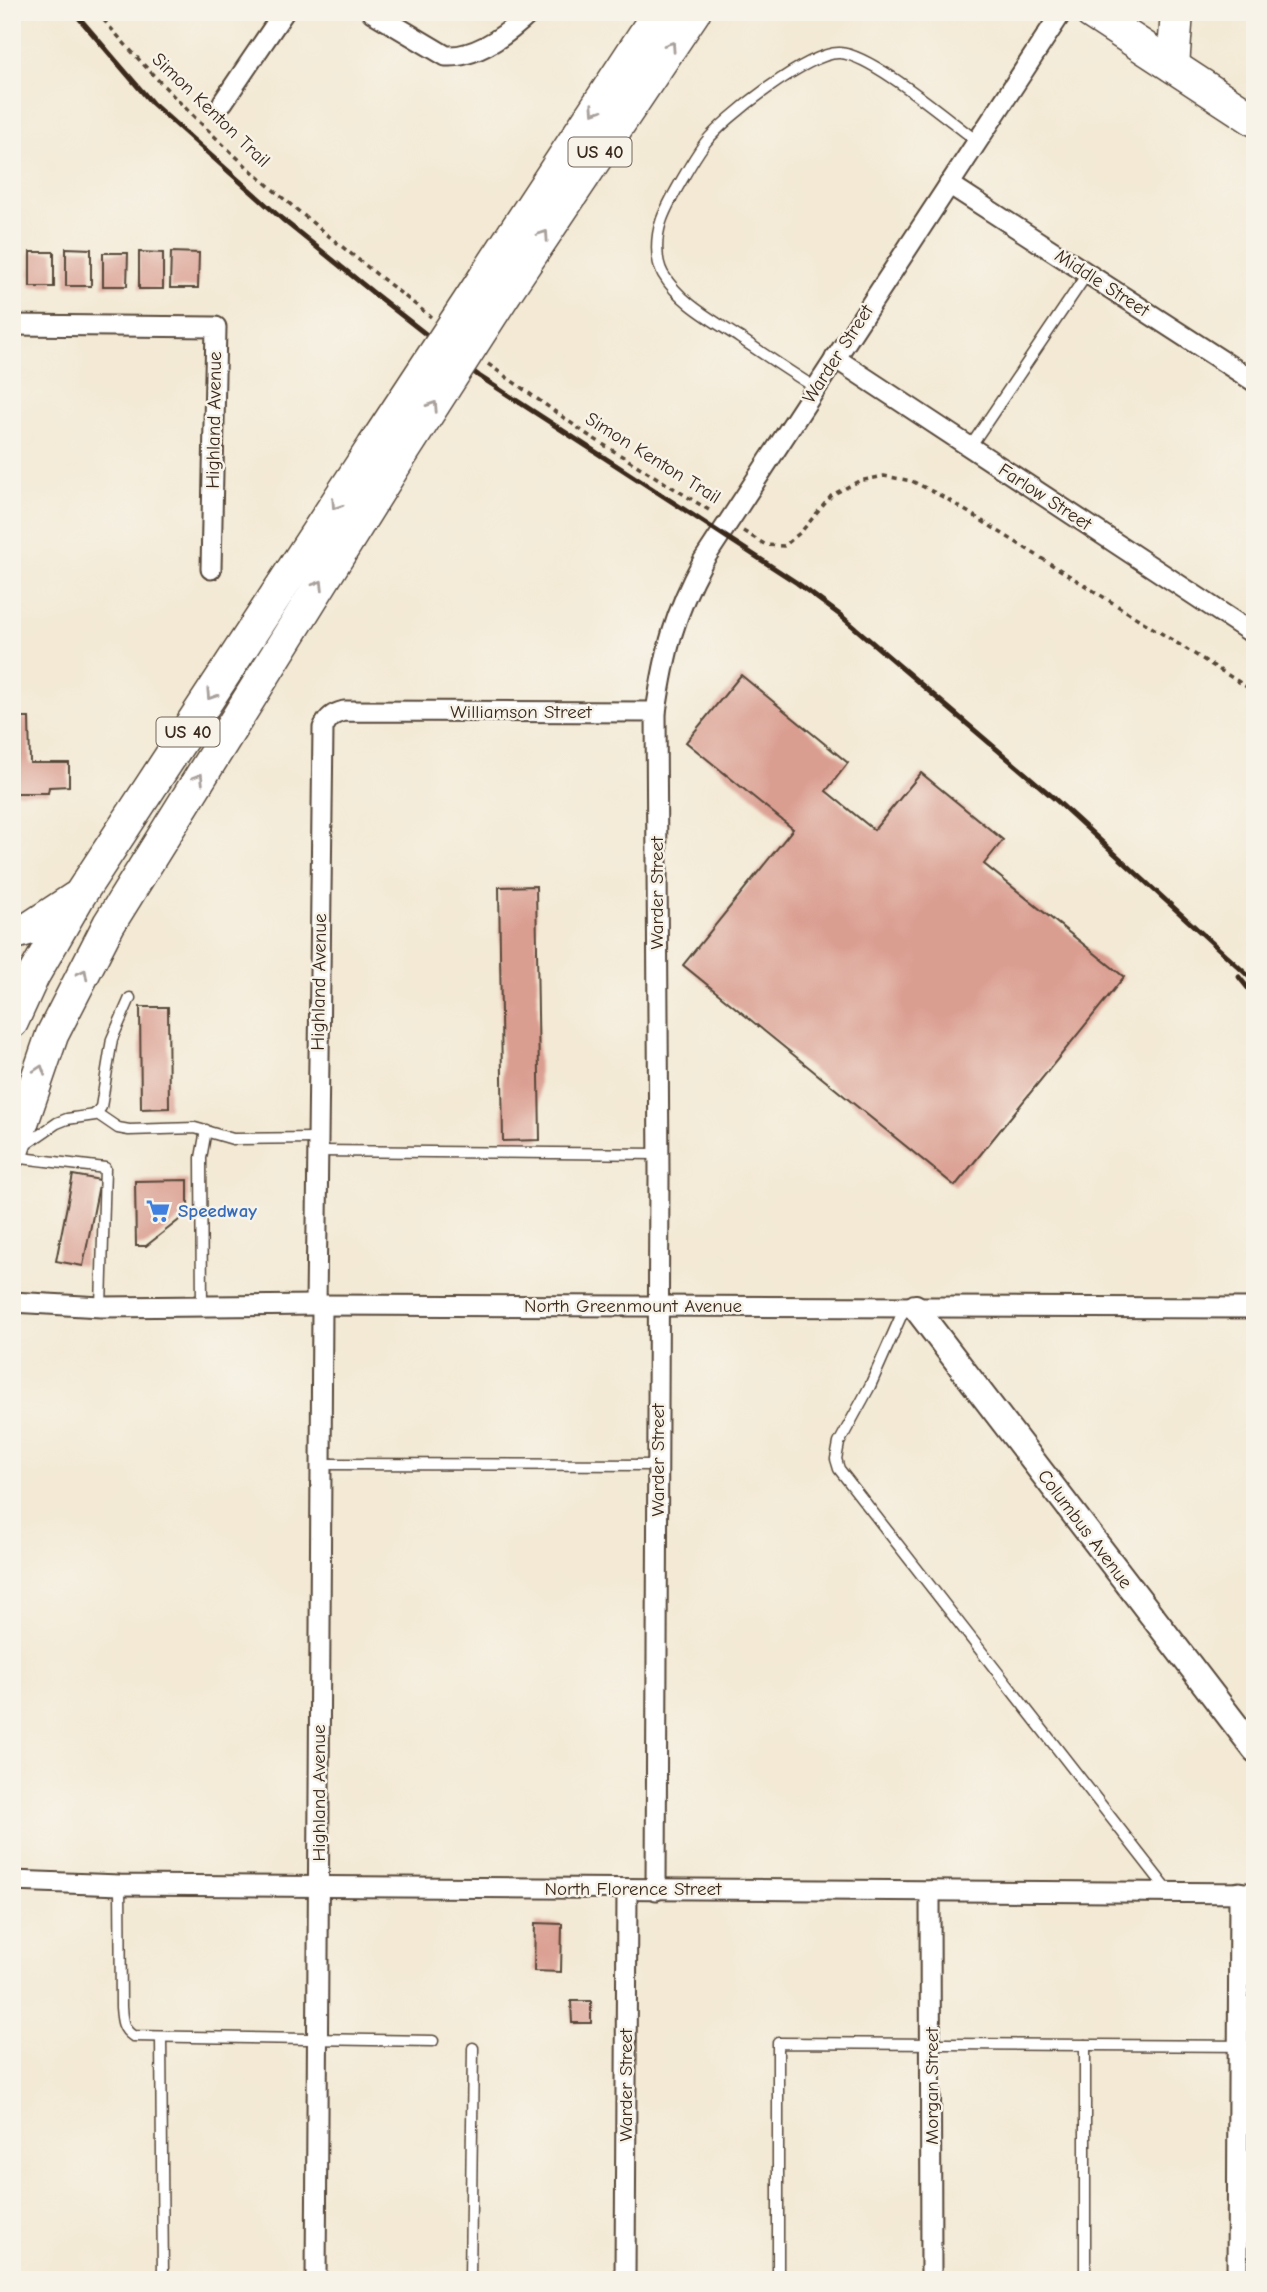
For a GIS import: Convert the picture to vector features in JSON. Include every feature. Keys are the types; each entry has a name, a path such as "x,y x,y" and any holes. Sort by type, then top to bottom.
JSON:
{"main road":[{"name":"US 40","path":"12,1021 23,969 79,896 384,455 496,285 659,12"},
{"name":"US 40","path":"496,285 694,12"},
{"path":"1090,12 1255,120"},
{"path":"1173,66 1177,12"},
{"name":"US 40","path":"12,1154 52,1035 109,924 384,455"},
{"path":"12,934 28,929 79,896"},
{"path":"23,969 52,1035"}],"street":[{"path":"223,102 284,12"},
{"path":"372,12 434,50 446,56 458,57 503,36 531,12"},
{"name":"Warder Street","path":"656,1889 659,1154 656,712 662,673 673,627 686,593 703,561 1062,12"},
{"name":"Middle Street","path":"949,184 1255,382"},
{"name":"Highland Avenue","path":"12,325 216,327 211,569"},
{"name":"Farlow Street","path":"835,358 1255,635"},
{"name":"Highland Avenue","path":"316,2280 321,1464 317,1144 323,728 333,715 344,711 385,711"},
{"name":"Williamson Street","path":"385,711 656,712"},
{"name":"North Greenmount Avenue","path":"12,1302 101,1307 1255,1308"},
{"name":"Columbus Avenue","path":"910,1307 1255,1750"},
{"name":"North Florence Street","path":"12,1881 318,1887 1247,1893"},
{"name":"Warder Street","path":"625,2280 626,1889"},
{"name":"Morgan Street","path":"930,1891 931,2280"},
{"path":"1237,2280 1247,2046 1247,1893"}],"lane":[{"path":"816,388 697,310 662,272 657,249 661,221 706,142 782,78 826,53 859,57 977,141"},
{"path":"970,447 1087,274"},
{"path":"12,1154 57,1123 96,1113 101,1107 112,1039 130,998"},
{"path":"96,1113 118,1128 206,1130 233,1139 659,1154"},
{"path":"202,1306 201,1158 206,1130"},
{"path":"12,1154 106,1168 101,1307"},
{"path":"910,1307 839,1443 836,1459 839,1469 1169,1892"},
{"path":"321,1464 658,1465"},
{"path":"120,1885 122,2022 127,2032 133,2036 433,2041"},
{"path":"161,2038 163,2280"},
{"path":"778,2280 778,2043 1247,2046"},
{"path":"1085,2045 1085,2280"},
{"path":"470,2280 473,2048"}],"path":[{"name":"Simon Kenton Trail","path":"97,12 126,46 235,154 300,212 435,320"},
{"name":"Simon Kenton Trail","path":"484,360 588,435 766,545 783,546 801,531 832,495 859,481 884,476 912,481 947,499 1255,692"}],"building":[{"path":"66,248 91,249 91,286 66,286"},
{"path":"30,252 54,252 54,287 30,287"},
{"path":"139,252 163,253 163,289 139,289"},
{"path":"171,252 199,253 198,288 170,288"},
{"path":"103,253 128,253 127,286 103,286"},
{"path":"741,675 848,763 826,791 874,830 921,773 1003,840 984,864 1124,977 955,1186 683,965 793,829 686,742"},
{"path":"12,718 29,718 30,763 69,763 69,786 49,787 48,793 12,793"},
{"path":"536,886 540,1140 503,1141 499,887"},
{"path":"140,1007 168,1007 169,1108 141,1109"},
{"path":"73,1175 100,1180 83,1266 56,1261"},
{"path":"188,1180 188,1213 146,1246 136,1246 135,1181"},
{"path":"535,1923 562,1924 561,1972 534,1971"},
{"path":"571,2001 591,2001 591,2023 572,2023"}],"railway":[{"path":"74,12 152,103 282,219 479,376 797,583 840,615 1055,799 1255,982"},
{"path":"1239,977 1255,997"}],"place":[{"name":"Speedway","path":"158,1211"}]}
